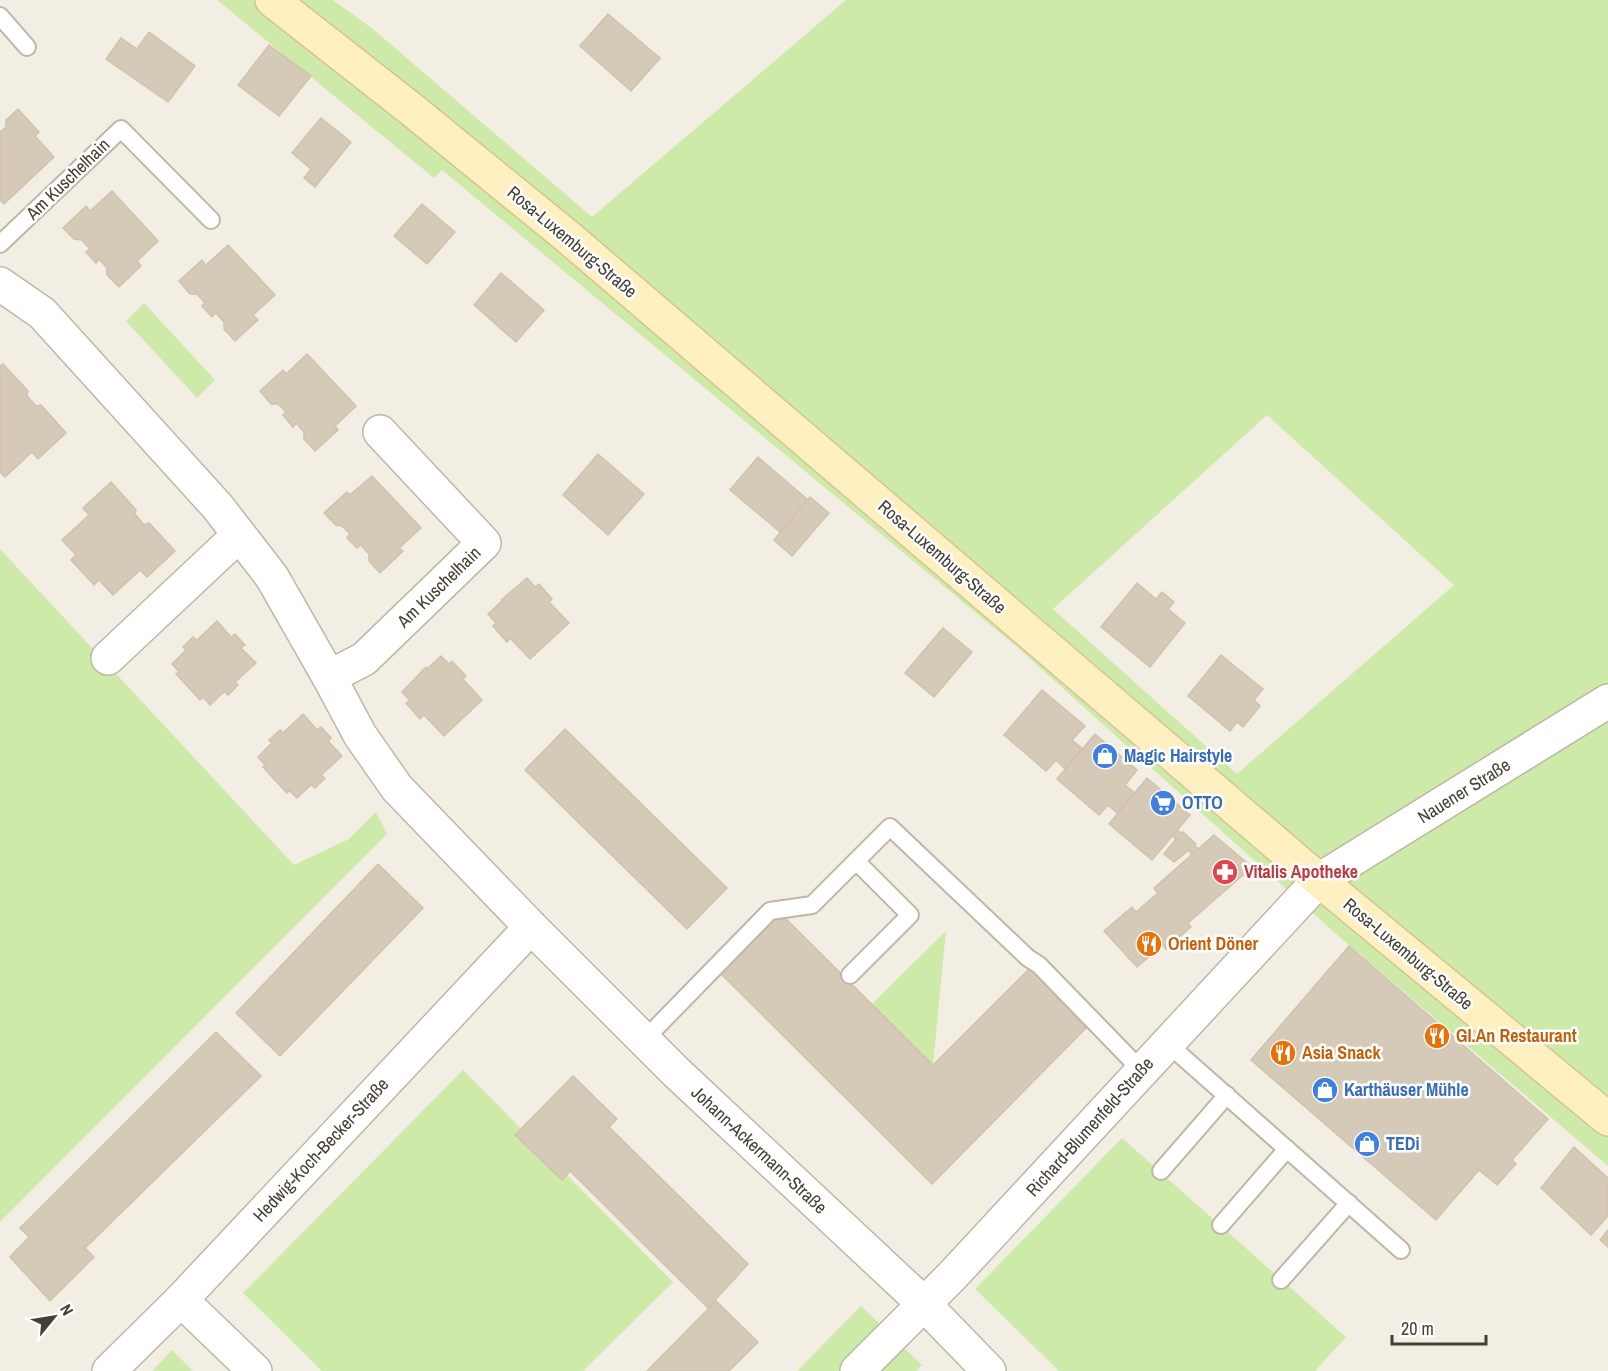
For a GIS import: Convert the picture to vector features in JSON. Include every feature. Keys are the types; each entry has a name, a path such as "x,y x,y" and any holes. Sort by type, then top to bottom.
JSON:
{"main road":[{"name":"Rosa-Luxemburg-Straße","path":"272,0 568,237 1319,880 1608,1119"}],"street":[{"path":"2,288 42,313 217,506 272,578 360,735 397,788 531,927"},
{"name":"Am Kuschelhain","path":"329,677 364,659 484,543 380,432"},
{"path":"108,658 239,535"},
{"name":"Nauener Straße","path":"1319,880 1608,701"},
{"name":"Richard-Blumenfeld-Straße","path":"857,1371 953,1275 1319,880"},
{"name":"Johann-Ackermann-Straße","path":"531,927 676,1072 923,1304 989,1371"},
{"name":"Hedwig-Koch-Becker-Straße","path":"109,1371 180,1300 531,927"},
{"path":"180,1300 255,1371"}],"lane":[{"path":"0,16 27,47"},
{"name":"Am Kuschelhain","path":"0,244 121,129 211,220"},
{"path":"644,1040 770,911 812,905 890,826 1028,958 1039,965 1142,1070"},
{"path":"849,975 910,915 856,861"},
{"path":"1167,1043 1401,1250"},
{"path":"1161,1171 1227,1095"},
{"path":"1221,1225 1287,1149"},
{"path":"1281,1280 1348,1203"}],"green space":[{"path":"217,0 333,0 374,30 592,217 846,0 1608,0 1608,1166 1335,933 1017,647 442,170 434,178","holes":["1267,415 1454,585 1237,774 1053,609"]},
{"path":"144,303 215,380 197,398 126,321"},
{"path":"0,549 294,865 349,839 376,812 387,834 0,1222"},
{"path":"946,931 933,1065 872,1004"},
{"path":"463,1070 673,1282 583,1371 322,1371 243,1293"},
{"path":"1122,1138 1346,1337 1315,1371 1059,1371 975,1289"},
{"path":"861,1306 922,1365 916,1371 797,1371"},
{"path":"172,1350 193,1371 152,1371"}],"building":[{"path":"608,14 660,58 631,91 580,46"},
{"path":"149,32 195,66 168,102 106,59 121,38 137,49"},
{"path":"269,45 311,76 279,116 238,85"},
{"path":"18,109 39,132 35,136 54,157 4,204 0,200 0,132 6,127 6,120"},
{"path":"321,118 351,142 315,187 304,178 311,169 292,153"},
{"path":"112,191 158,241 137,261 141,266 119,287 107,275 107,268 99,259 96,263 86,252 90,249 82,240 74,239 63,228 86,206 90,211"},
{"path":"422,204 455,232 427,264 394,236"},
{"path":"228,245 275,295 253,315 258,320 235,341 224,329 224,322 216,313 212,317 202,306 205,303 197,294 190,294 179,281 202,260 206,265"},
{"path":"501,273 544,310 516,342 474,305"},
{"path":"307,354 356,406 335,426 338,430 315,451 304,439 304,432 296,423 293,427 283,415 286,412 278,404 271,404 260,391 283,370 286,374"},
{"path":"3,364 28,391 27,396 36,406 41,405 66,433 38,459 32,452 5,477 0,472 0,366"},
{"path":"598,454 644,494 608,535 563,495"},
{"path":"758,457 808,500 780,532 730,490"},
{"path":"372,476 421,528 399,548 403,551 380,573 369,561 369,554 361,545 357,548 347,538 350,534 324,513 347,492 350,495"},
{"path":"111,482 136,510 135,514 144,525 149,523 175,551 147,577 140,570 113,595 99,580 94,585 71,560 76,555 62,540 89,515 83,508"},
{"path":"810,497 829,513 792,556 774,540"},
{"path":"527,578 535,587 539,584 552,599 549,602 569,623 530,659 510,638 507,642 493,626 496,623 488,614"},
{"path":"1137,583 1156,599 1162,592 1174,602 1168,609 1185,623 1150,667 1101,627"},
{"path":"217,621 231,637 235,634 245,645 241,648 256,663 235,682 238,685 228,695 225,691 210,705 203,697 200,700 176,674 179,672 172,664 186,650 183,647 193,637 197,640"},
{"path":"943,628 972,652 934,697 905,673"},
{"path":"1221,655 1263,689 1254,700 1260,706 1243,727 1237,722 1230,731 1188,696"},
{"path":"441,656 449,664 452,661 466,676 463,679 482,700 444,736 424,715 420,719 406,703 410,700 402,692 426,667 427,669"},
{"path":"1042,690 1085,726 1072,740 1083,749 1065,769 1056,760 1046,771 1004,735"},
{"path":"303,714 317,730 321,727 331,738 328,741 342,756 321,775 325,778 315,788 311,785 297,798 289,790 287,793 263,767 265,765 258,757 272,743 269,740 280,730 283,733"},
{"path":"565,729 727,888 687,929 525,770"},
{"path":"1095,734 1137,770 1125,785 1135,793 1117,813 1108,805 1099,815 1057,779"},
{"path":"1147,778 1190,815 1152,860 1109,824"},
{"path":"1177,830 1183,832 1196,844 1194,845 1198,849 1192,855 1189,850 1174,862 1164,854 1176,839 1172,836"},
{"path":"1214,835 1252,867 1188,923 1191,927 1166,949 1163,945 1137,967 1104,931 1132,907 1136,912 1158,893 1154,888"},
{"path":"378,864 423,908 280,1056 236,1013"},
{"path":"779,912 933,1065 1033,965 1091,1023 932,1184 719,972"},
{"path":"1349,946 1548,1119 1512,1160 1516,1164 1497,1185 1479,1170 1436,1220 1251,1060"},
{"path":"216,1032 261,1076 85,1248 94,1257 50,1301 10,1257 29,1237 20,1228"},
{"path":"573,1076 617,1119 609,1127 748,1264 708,1308 570,1171 562,1180 515,1135"},
{"path":"1574,1147 1608,1178 1608,1216 1591,1235 1541,1188"},
{"path":"1608,1230 1608,1247 1600,1240"},
{"path":"716,1301 758,1342 729,1371 647,1371"}],"place":[{"name":"Magic Hairstyle","path":"1105,756"},
{"name":"OTTO","path":"1163,803"},
{"name":"Vitalis Apotheke","path":"1225,872"},
{"name":"Orient Döner","path":"1149,944"},
{"name":"GI.An Restaurant","path":"1437,1036"},
{"name":"Asia Snack","path":"1283,1053"},
{"name":"Karthäuser Mühle","path":"1325,1090"},
{"name":"TEDi","path":"1367,1144"}]}
